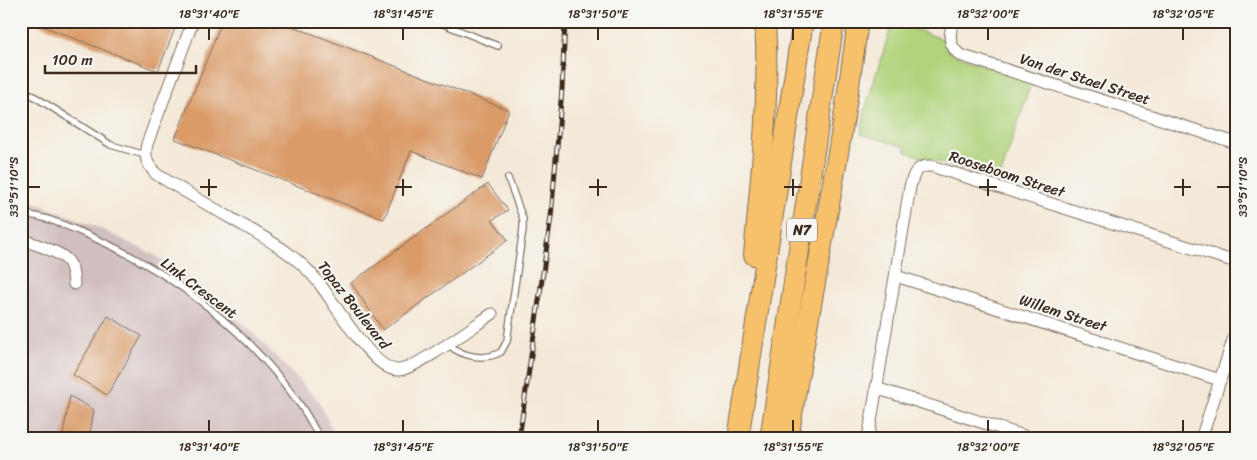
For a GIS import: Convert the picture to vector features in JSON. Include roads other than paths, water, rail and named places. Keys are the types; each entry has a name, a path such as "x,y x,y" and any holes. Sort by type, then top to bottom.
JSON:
{"highway":[{"path":"743,407 765,124 767,74 765,21"},
{"name":"N7","path":"738,439 803,21"},
{"name":"N7","path":"770,439 834,21"},
{"path":"788,439 850,86 858,21"},
{"path":"850,86 867,21"}],"street":[{"path":"145,155 150,134 194,21"},
{"name":"Van der Stael Street","path":"954,21 950,31 951,41 960,55 1236,143"},
{"name":"Topaz Boulevard","path":"145,155 148,166 156,174 276,245 300,262 319,283 367,350 381,364 392,370 400,371 418,362 492,314"},
{"name":"Rooseboom Street","path":"868,439 912,179 918,169 928,165 1236,262"},
{"path":"21,239 56,253 68,261 73,272 74,284"},
{"name":"Willem Street","path":"896,276 1220,380"},
{"path":"1201,439 1236,331"},
{"path":"876,388 1033,439"}],"lane":[{"path":"436,21 451,24 498,46"},
{"path":"21,88 111,145 145,155"},
{"path":"448,344 454,350 463,354 487,357 501,352 507,341 523,229 523,219 508,178"},
{"name":"Link Crescent","path":"21,214 47,218 119,249 171,280 224,319 269,365 301,406 320,439"}],"railway":[{"path":"519,439 551,217 562,89 565,21"}]}
